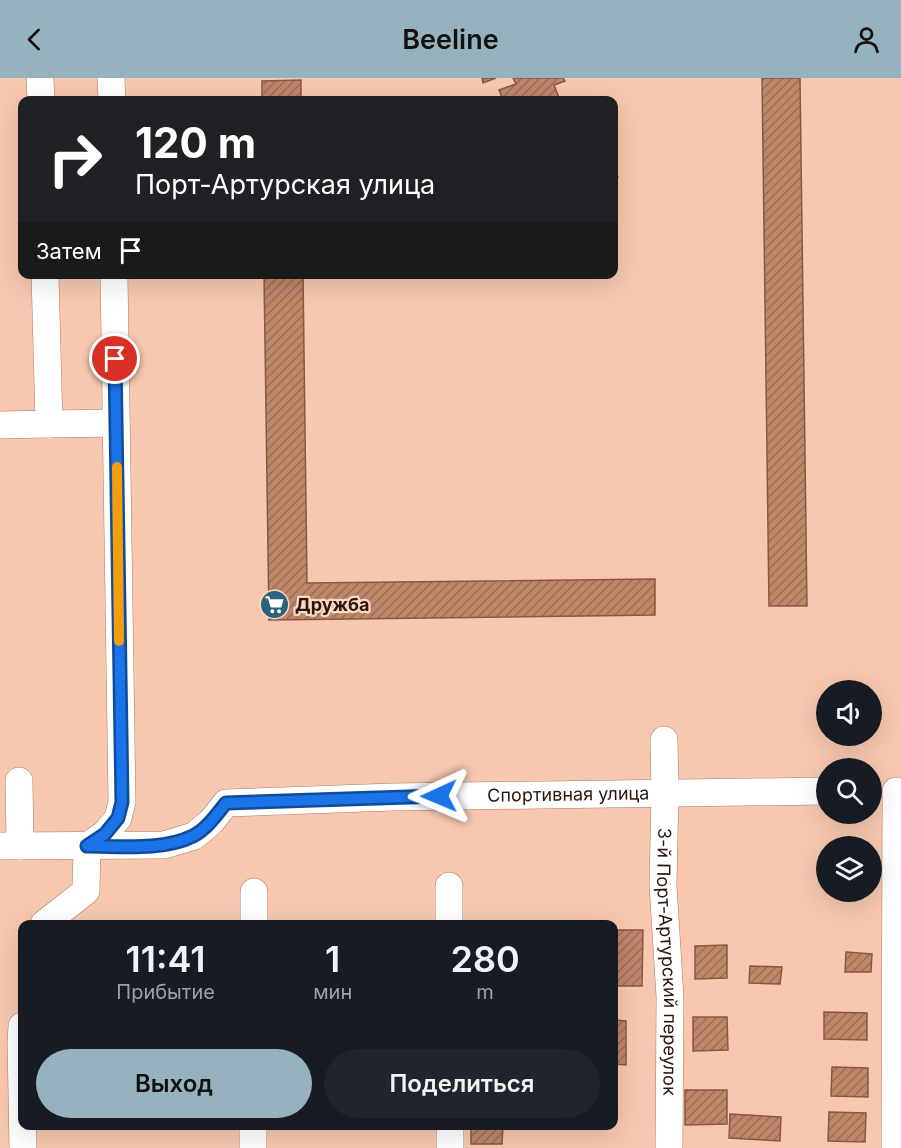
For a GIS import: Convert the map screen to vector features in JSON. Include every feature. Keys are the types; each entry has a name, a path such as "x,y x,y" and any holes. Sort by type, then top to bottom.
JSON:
{"street":[{"path":"40,78 40,96"},
{"path":"111,78 112,96"},
{"path":"45,279 49,424"},
{"path":"49,920 86,891 87,846 105,834 118,818 122,802 114,279"},
{"path":"0,425 116,423"},
{"name":"3-й Порт-Артурский переулок","path":"664,740 666,793 663,885 670,997 669,1148"},
{"path":"10,846 19,781"},
{"name":"Спортивная улица","path":"10,846 164,845 194,836 211,822 226,803 392,796 816,791"},
{"path":"890,791 895,1148"},
{"path":"449,886 449,920"},
{"path":"254,892 254,920"},
{"path":"23,1130 23,1148"},
{"path":"253,1130 253,1148"},
{"path":"450,1130 450,1148"}],"building":[{"path":"482,78 496,78 483,83"},
{"path":"513,78 563,78 565,81 554,85 558,96 501,96 499,90 516,84"},
{"path":"762,78 800,78 807,606 769,606"},
{"path":"301,80 301,96 262,96 262,81"},
{"path":"264,279 303,279 307,583 655,579 655,615 269,620"},
{"path":"618,930 643,930 642,986 618,986"},
{"path":"727,945 727,978 695,979 695,946"},
{"path":"846,952 872,954 871,972 845,972"},
{"path":"750,966 782,967 780,984 749,983"},
{"path":"824,1012 867,1013 867,1040 824,1039"},
{"path":"693,1017 727,1017 728,1050 693,1051"},
{"path":"618,1020 626,1021 626,1065 618,1064"},
{"path":"832,1067 868,1068 868,1097 831,1096"},
{"path":"685,1090 727,1090 727,1124 685,1125"},
{"path":"829,1112 866,1113 865,1142 828,1141"},
{"path":"730,1114 781,1117 780,1141 729,1138"},
{"path":"471,1130 503,1130 502,1144 471,1144"}],"slow traffic":[{"path":"117,467 119,641"}],"place":[{"name":"Дружба","path":"274,605"}],"route":[{"path":"115,359 122,802 118,818 105,834 87,846 164,845 194,836 211,822 226,803 439,796"}]}
